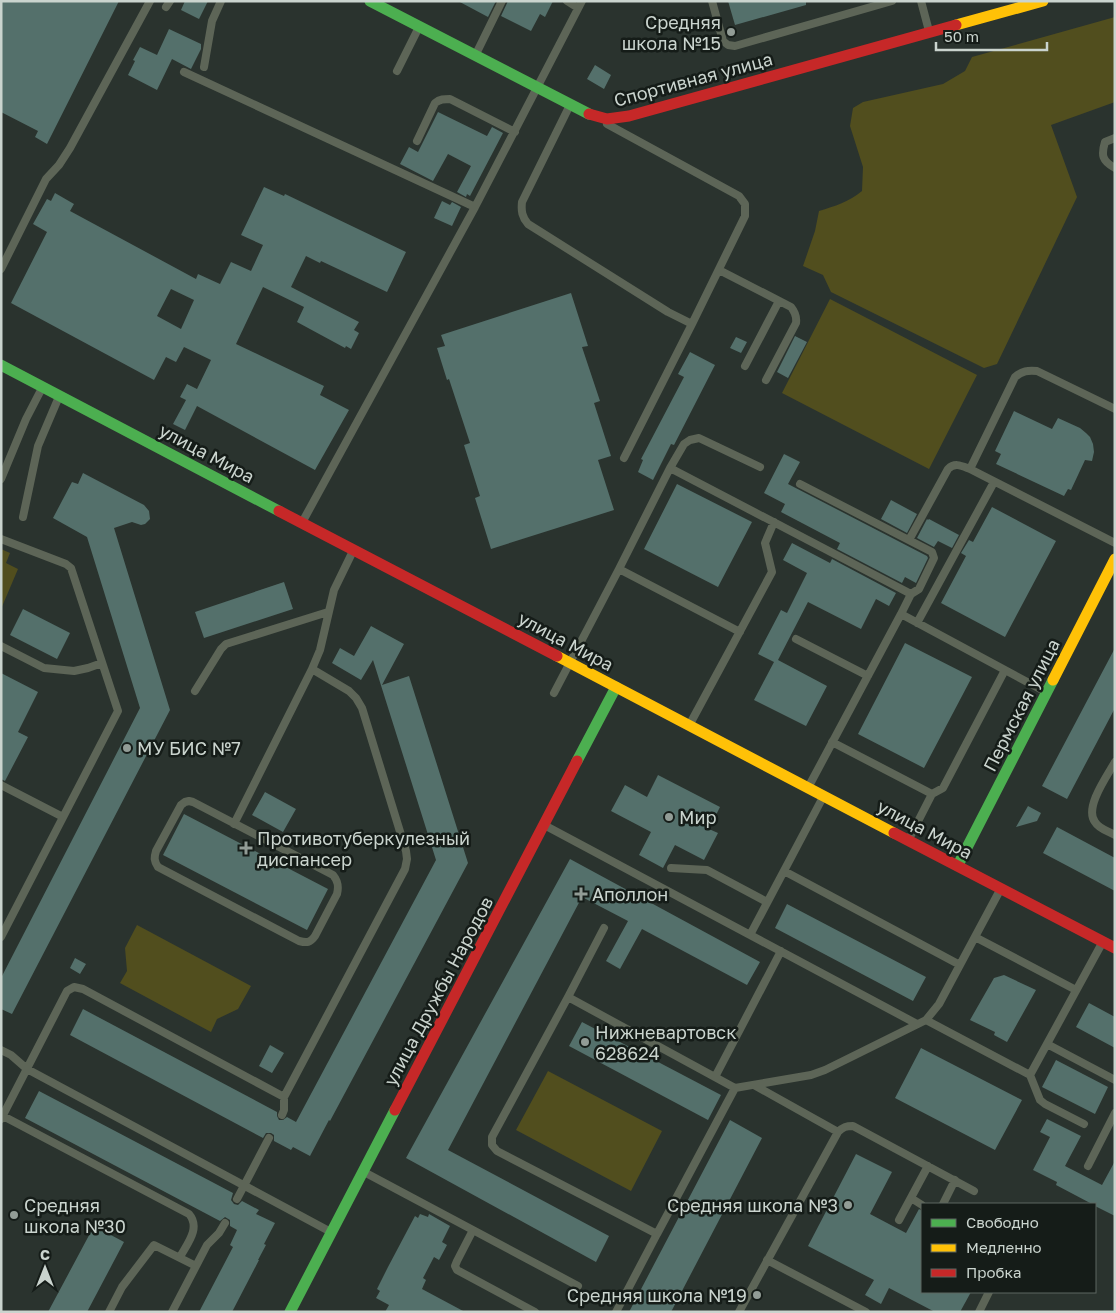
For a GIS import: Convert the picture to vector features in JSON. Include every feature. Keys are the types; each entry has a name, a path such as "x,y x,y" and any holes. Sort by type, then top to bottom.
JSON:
{"street":[{"name":"Спортивная улица","path":"370,1 592,116 607,119 629,116 1043,1"},
{"name":"улица Мира","path":"1,364 1115,948"},
{"name":"Пермская улица","path":"958,865 1115,559"},
{"name":"улица Дружбы Народов","path":"290,1312 616,687"}],"lane":[{"path":"1,270 46,178 59,165 70,148 150,1"},
{"path":"204,67 212,21 221,1"},
{"path":"475,56 502,1"},
{"path":"302,522 475,207 580,4 567,1"},
{"path":"712,1 723,41 728,45 735,46 892,1"},
{"path":"921,1 930,33"},
{"path":"397,71 419,27"},
{"path":"184,72 475,207"},
{"path":"417,140 435,103 444,98 450,99 515,132"},
{"path":"570,105 522,202 523,218 528,224 659,307 692,324"},
{"path":"592,116 739,196 745,204 746,216 624,458"},
{"path":"1115,138 1105,142 1102,152 1106,162 1115,168"},
{"path":"719,270 791,307 795,312 796,323 766,380"},
{"path":"746,366 779,301"},
{"path":"970,469 1015,377 1020,372 1028,370 1037,371 1115,409"},
{"path":"1,479 5,461 43,386"},
{"path":"23,517 38,446 60,395"},
{"path":"554,693 684,444 699,438 760,467"},
{"path":"909,540 948,469 956,464 970,469 1115,543"},
{"path":"670,468 911,594"},
{"path":"917,623 994,482"},
{"path":"800,484 932,552 934,558 919,589 911,594 808,787"},
{"path":"689,725 772,572 765,542 774,522"},
{"path":"1,539 66,564 71,568 118,710 1,937"},
{"path":"234,824 320,650 334,590 354,550"},
{"path":"619,569 740,632"},
{"path":"195,691 226,644 328,612"},
{"path":"901,614 1047,692"},
{"path":"796,640 868,676"},
{"path":"1,646 44,668 74,670 102,663"},
{"path":"282,1114 284,1110 284,1097 405,869 407,859 362,708 350,691 312,668"},
{"path":"909,840 932,794 943,788 1005,670"},
{"path":"832,742 932,794"},
{"path":"1115,762 1093,804 1092,814 1094,821 1099,827 1115,835"},
{"path":"1,785 63,817"},
{"path":"750,934 824,795"},
{"path":"185,802 193,802 234,824 333,875 337,880 339,887 337,894 311,942 299,942 158,867 154,862 156,851 181,804 185,802"},
{"path":"545,825 917,1024"},
{"path":"671,868 707,870 767,902"},
{"path":"784,871 960,965"},
{"path":"568,997 735,1088 811,1075 826,1070 926,1020 939,1004 1001,888"},
{"path":"604,928 492,1137 492,1145 497,1151 657,1234"},
{"path":"975,937 1076,990"},
{"path":"1030,1075 1103,942"},
{"path":"716,1077 781,952"},
{"path":"180,1258 194,1230 195,1224 189,1214 2,1118 67,991 74,987 82,989 284,1097"},
{"path":"926,1020 1030,1075 1040,1100 1084,1124"},
{"path":"1047,1044 1115,1080"},
{"path":"1,1050 11,1055 27,1069 331,1232"},
{"path":"754,1085 838,1132"},
{"path":"616,1312 735,1088"},
{"path":"1088,1166 1115,1113"},
{"path":"739,1312 838,1132 842,1128 853,1126 974,1191"},
{"path":"237,1199 269,1138"},
{"path":"899,1220 928,1166"},
{"path":"363,1172 578,1286"},
{"path":"944,1203 955,1180"},
{"path":"911,1198 921,1204"},
{"path":"172,1312 207,1244 219,1233 225,1223"},
{"path":"473,1230 456,1261 457,1270 535,1312"},
{"path":"109,1312 122,1287 154,1245 196,1266"},
{"path":"767,1260 866,1312"},
{"path":"979,1312 989,1293"}],"shaded area":[{"path":"1115,17 1115,102 1051,125 1077,197 997,364 984,368 831,292 823,275 803,266 815,231 819,211 847,201 862,191 863,167 850,126 853,108 863,102 943,84 965,71 972,57"},
{"path":"830,299 977,375 929,469 782,393"},
{"path":"1,549 10,553 6,563 18,569 1,609"},
{"path":"137,925 251,986 238,1009 217,1019 211,1032 120,983 127,971 125,948"},
{"path":"548,1071 662,1131 631,1191 516,1130"}],"building":[{"path":"1,1 119,1 47,144 35,137 38,131 1,112"},
{"path":"185,1 208,1 199,19 181,10"},
{"path":"458,1 496,1 488,17"},
{"path":"508,1 553,1 545,17 540,14 531,31 501,16"},
{"path":"728,1 806,1 806,5 735,25"},
{"path":"169,29 201,44 201,49 191,69 172,59 157,90 128,75 140,47 157,55"},
{"path":"595,65 611,75 604,89 587,79"},
{"path":"438,112 487,136 492,127 503,133 470,196 467,194 466,197 457,192 471,166 448,154 433,181 400,164 409,147 418,152"},
{"path":"264,187 284,196 285,194 406,252 387,292 321,261 320,263 306,256 291,287 359,322 354,330 359,333 351,349 346,346 345,348 297,322 304,307 263,287 236,344 324,386 320,395 349,410 315,470 197,406 185,430 173,424 186,400 180,397 187,384 197,389 211,360 184,347 176,362 166,357 154,380 11,303 47,232 33,224 47,199 51,201 55,193 74,204 70,211 196,279 198,274 220,284 231,262 251,271 263,245 241,235","holes":["171,289 194,300 181,329 157,316"]},
{"path":"442,201 450,205 452,202 461,207 452,226 434,218"},
{"path":"571,293 588,346 582,347 600,401 594,403 611,456 598,460 614,510 491,549 475,498 480,496 464,445 470,443 437,348 445,346 441,335"},
{"path":"795,336 807,342 788,378 777,372"},
{"path":"736,337 747,342 741,353 730,348"},
{"path":"690,352 715,365 674,445 671,444 653,480 638,472 643,460 641,459 684,377 678,374"},
{"path":"1014,411 1052,429 1058,418 1080,428 1090,437 1094,452 1092,461 1085,460 1071,490 1068,489 1064,496 996,464 1001,454 995,451"},
{"path":"784,454 800,462 788,484 927,556 928,558 916,583 905,577 902,583 837,549 840,543 781,512 785,504 764,493"},
{"path":"83,473 144,505 149,511 150,519 145,524 141,525 132,522 114,528 170,710 12,1014 1,1009 1,978 140,708 87,537 53,518 72,482 78,484"},
{"path":"677,484 752,522 718,587 644,549"},
{"path":"891,500 917,514 907,533 881,519"},
{"path":"992,507 1056,541 1005,637 941,603 966,556 961,553 969,540 973,542"},
{"path":"927,519 959,535 952,548 938,541 934,547 917,538"},
{"path":"792,543 830,563 832,559 896,593 889,606 876,599 861,629 808,602 778,660 827,686 806,726 754,700 774,662 758,654 781,610 787,613 807,573 783,560"},
{"path":"284,582 293,609 204,638 195,612"},
{"path":"23,609 70,633 57,659 10,635"},
{"path":"371,626 404,644 382,685 409,676 468,863 310,1156 293,1147 291,1150 274,1141 274,1135 271,1133 266,1133 263,1138 70,1035 83,1009 277,1112 279,1120 287,1117 296,1122 436,860 373,660 361,680 332,663 340,648 354,656"},
{"path":"905,643 972,677 924,768 858,734"},
{"path":"1115,648 1115,708 1067,799 1042,786"},
{"path":"1,673 38,692 18,732 28,737 5,781 1,779"},
{"name":"Мир","path":"658,775 720,807 709,829 718,833 704,860 675,845 663,868 639,855 651,832 611,811 625,785 647,797"},
{"path":"265,792 296,809 283,832 252,815"},
{"path":"1028,806 1041,813 1037,821 1016,827"},
{"path":"184,814 328,889 307,930 163,855"},
{"path":"1057,827 1115,858 1115,891 1043,853"},
{"path":"570,859 760,962 747,985 642,929 620,969 606,961 628,921 582,897 448,1150 609,1236 596,1262 406,1158"},
{"path":"787,904 926,977 913,1001 775,928"},
{"path":"75,958 86,964 80,974 70,968"},
{"path":"1004,975 1036,990 1007,1042 994,1035 995,1032 970,1020 994,978"},
{"path":"1089,1003 1115,1017 1115,1048 1076,1027"},
{"path":"582,1022 721,1095 708,1120 569,1046"},
{"path":"270,1045 284,1053 272,1073 259,1066"},
{"path":"921,1048 1022,1100 995,1150 895,1098"},
{"path":"1056,1060 1108,1087 1095,1114 1042,1087"},
{"path":"39,1091 233,1193 231,1200 234,1204 238,1205 242,1201 259,1210 256,1214 275,1223 264,1244 266,1245 259,1260 232,1312 199,1312 233,1247 230,1245 237,1230 230,1226 230,1220 225,1217 220,1221 25,1118"},
{"path":"1047,1119 1081,1136 1065,1166 1102,1185 1115,1161 1115,1216 1096,1206 1096,1203 1090,1203 1056,1185 1057,1182 1033,1170 1050,1137 1040,1132"},
{"path":"730,1120 762,1138 671,1312 629,1312"},
{"path":"856,1154 892,1172 870,1214 906,1233 919,1209 921,1210 921,1293 970,1293 960,1312 935,1312 889,1288 881,1304 865,1295 874,1280 808,1246"},
{"path":"420,1214 428,1217 429,1214 450,1226 442,1242 447,1245 439,1260 434,1257 423,1278 426,1280 422,1289 465,1312 385,1312 389,1305 376,1298 380,1291 377,1289 388,1267 415,1216 418,1218"},
{"path":"94,1226 124,1242 87,1312 48,1312"}],"traffic: fast":[{"path":"370,1 589,114"},
{"path":"1,365 279,511"},
{"path":"958,865 1053,680"},
{"path":"577,761 616,687"},
{"path":"290,1312 395,1110"}],"traffic: slow":[{"path":"956,25 1043,1"},
{"path":"1053,680 1115,559"},
{"path":"557,656 894,833"}],"traffic: jam":[{"path":"589,114 607,119 629,116 956,25"},
{"path":"279,511 557,656"},
{"path":"395,1110 577,761"},
{"path":"894,833 1115,948"}],"place":[{"name":"Средняя школа №15","path":"731,32"},
{"name":"МУ БИС №7","path":"127,748"},
{"name":"Мир","path":"669,817"},
{"name":"Противотуберкулезный диспансер","path":"246,848"},
{"name":"Аполлон","path":"581,894"},
{"name":"Нижневартовск 628624","path":"585,1042"},
{"name":"Средняя школа №3","path":"848,1205"},
{"name":"Средняя школа №30","path":"14,1215"},
{"name":"Средняя школа №19","path":"757,1295"}]}
